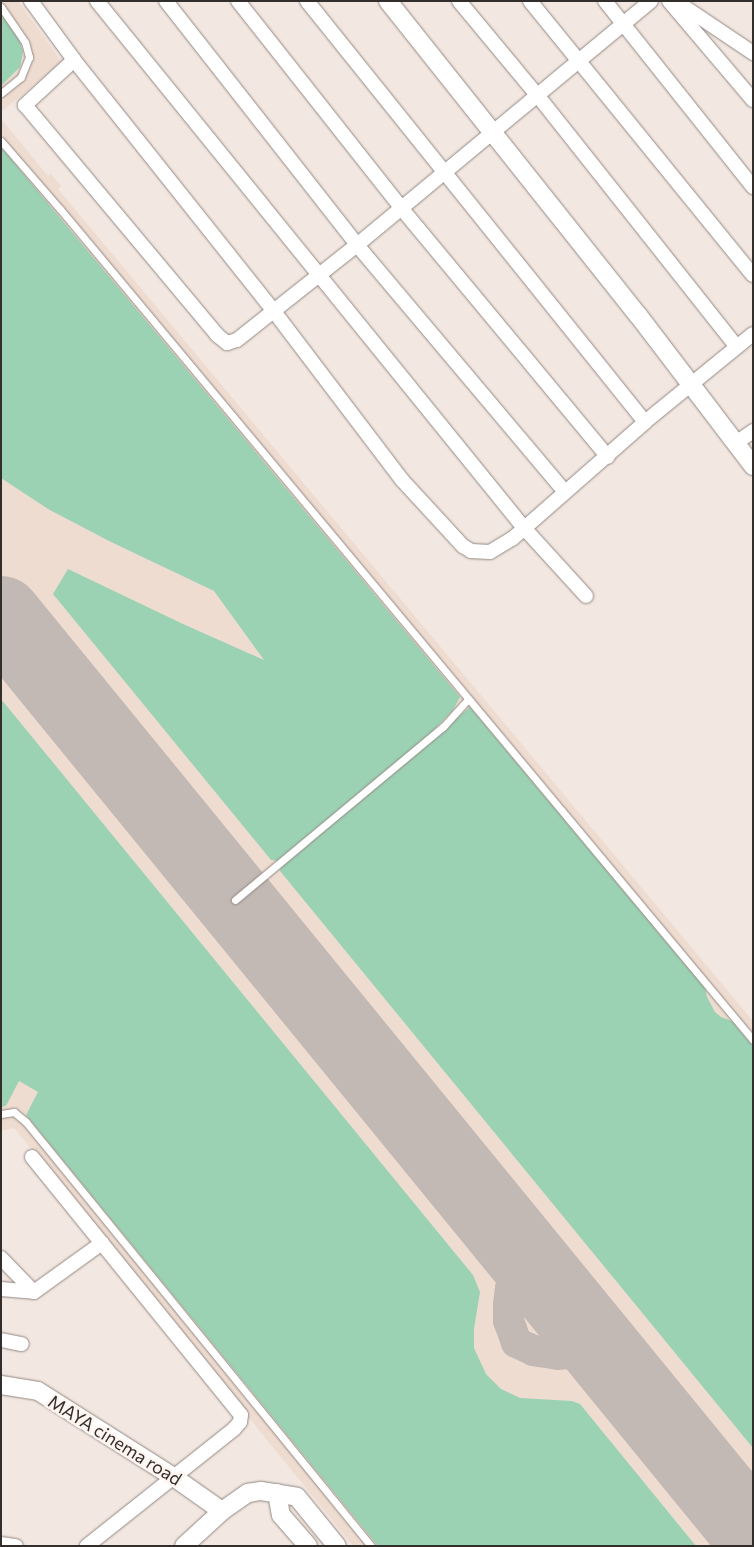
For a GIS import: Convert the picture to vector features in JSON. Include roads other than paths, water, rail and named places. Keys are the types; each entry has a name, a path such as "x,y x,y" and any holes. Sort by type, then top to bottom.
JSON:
{"street":[{"path":"31,1 74,60 273,310 402,480 463,546 476,552 490,552 512,539 608,457 645,422 753,334"},
{"path":"97,1 524,528 586,596"},
{"path":"166,1 358,245 565,492"},
{"path":"238,1 402,209 608,457"},
{"path":"307,1 645,422"},
{"path":"388,1 753,466"},
{"path":"459,1 538,96 737,347"},
{"path":"530,1 753,275"},
{"path":"605,1 753,187"},
{"path":"74,60 25,105 217,335 227,343 238,340 273,310 358,245 651,1"},
{"path":"670,1 753,100"},
{"path":"676,1 753,53"},
{"path":"736,444 753,431"},
{"path":"32,1156 241,1415 240,1422 234,1430 87,1546"},
{"path":"1,1288 34,1292 102,1243"},
{"path":"1,1258 34,1292"},
{"path":"1,1340 22,1344"},
{"name":"MAYA cinema road","path":"1,1385 38,1391 175,1478 222,1511"},
{"path":"184,1546 222,1511 248,1494 261,1491 297,1497 337,1546"},
{"path":"277,1493 281,1515 308,1546"},
{"path":"1,1544 16,1546"}],"lane":[{"path":"1,6 25,42 29,56 21,77 1,93"},
{"path":"1,141 60,208 753,1040"},
{"path":"236,900 443,727 468,698"},
{"path":"1,1114 14,1112 26,1122 372,1546"}]}
